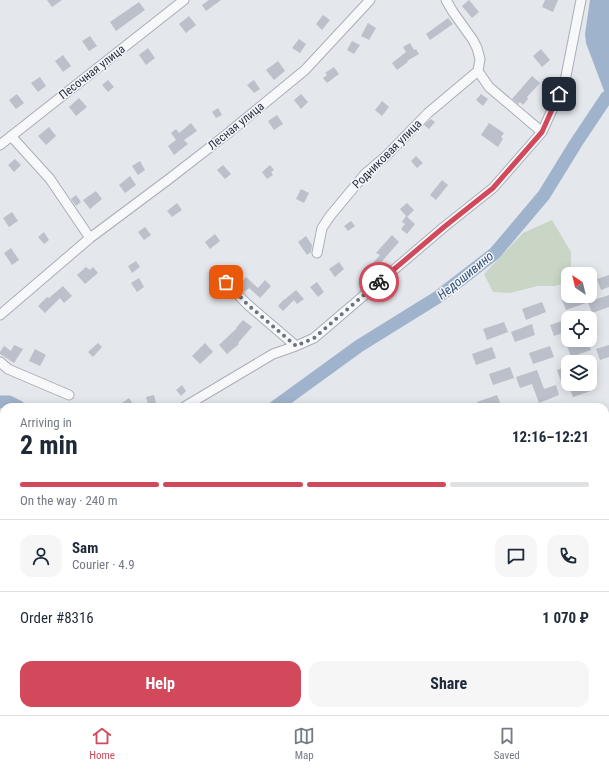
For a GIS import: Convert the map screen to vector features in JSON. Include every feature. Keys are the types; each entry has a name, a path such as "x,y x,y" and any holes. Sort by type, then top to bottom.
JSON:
{"street":[{"name":"Песочная улица","path":"0,145 184,0"},
{"name":"Лесная улица","path":"0,315 90,238 210,147 306,70 370,0"},
{"path":"446,0 477,48 480,59 478,71 489,87 542,132"},
{"path":"191,403 273,354 314,338 444,227 493,188 542,132 565,81 581,0"},
{"name":"Родниковая улица","path":"317,253 322,228 330,216 365,174 385,157 428,113 478,71"},
{"path":"11,136 50,180 90,238"},
{"path":"216,272 247,304 296,346"},
{"path":"0,362 8,369 69,395"}],"green space":[{"path":"552,220 571,252 571,267 561,267 561,284 555,286 538,286 510,293 493,292 484,274 523,233"}],"water":[{"path":"590,0 609,0 609,104 586,43 585,34"}],"building":[{"path":"47,0 62,0 52,7"},
{"path":"209,0 221,0 206,11 202,5"},
{"path":"469,0 479,12 472,18 462,6"},
{"path":"545,0 558,0 553,12 542,7"},
{"path":"139,2 145,10 116,31 110,22"},
{"path":"323,15 330,20 322,30 316,24"},
{"path":"189,16 196,25 186,33 179,24"},
{"path":"448,18 453,24 430,40 426,34"},
{"path":"368,23 376,28 369,40 361,36"},
{"path":"90,36 97,46 89,51 82,41"},
{"path":"299,39 306,44 300,53 292,48"},
{"path":"352,41 360,45 354,54 347,50"},
{"path":"410,43 414,50 416,49 419,54 407,61 408,62 397,70 392,63 406,52 403,47"},
{"path":"148,48 155,58 146,65 139,55"},
{"path":"541,49 550,60 542,67 533,56"},
{"path":"63,55 71,66 63,72 55,61"},
{"path":"278,61 285,71 274,80 266,70"},
{"path":"334,67 339,74 327,83 323,78 327,75 325,73"},
{"path":"532,76 540,83 527,97 528,99 523,105 520,102 518,104 512,99"},
{"path":"40,77 46,86 38,92 31,83"},
{"path":"108,80 114,87 108,92 102,85"},
{"path":"254,80 260,89 254,93 247,85"},
{"path":"17,94 24,103 16,109 9,100"},
{"path":"301,94 308,102 301,109 294,100"},
{"path":"481,94 488,99 483,106 476,100"},
{"path":"79,98 87,107 76,116 69,107"},
{"path":"382,101 389,107 382,116 375,110"},
{"path":"218,108 222,115 216,118 212,112"},
{"path":"277,115 283,124 274,130 268,121"},
{"path":"431,119 435,122 429,129 424,125"},
{"path":"191,123 197,131 184,140 188,144 174,155 168,146 176,140 171,133 176,129 179,133"},
{"path":"489,123 504,133 501,137 503,139 498,147 481,135"},
{"path":"49,127 56,136 46,145 38,136"},
{"path":"416,156 423,163 417,168 411,161"},
{"path":"15,159 21,165 14,172 8,165"},
{"path":"140,161 145,170 138,175 132,166"},
{"path":"223,165 231,174 225,179 217,170"},
{"path":"270,165 274,170 271,172 273,175 267,179 262,172"},
{"path":"130,176 136,185 125,193 119,185"},
{"path":"442,180 448,185 436,200 430,195"},
{"path":"301,189 309,193 304,203 296,199"},
{"path":"96,191 102,199 90,209 83,200"},
{"path":"76,195 81,202 76,206 71,199"},
{"path":"177,203 182,210 172,217 167,211"},
{"path":"407,203 414,210 407,217 400,209"},
{"path":"12,212 18,221 9,227 3,218"},
{"path":"406,216 415,224 407,234 401,229 405,224 402,222"},
{"path":"351,221 355,226 348,231 344,226"},
{"path":"145,227 151,235 144,240 138,232"},
{"path":"44,232 49,240 44,244 38,237"},
{"path":"215,234 220,241 210,249 205,242"},
{"path":"392,235 399,242 377,267 381,270 374,278 366,271 380,255 376,253"},
{"path":"306,236 312,245 311,252 307,255 298,242"},
{"path":"11,248 19,260 12,265 4,253"},
{"path":"136,261 140,267 132,273 128,266"},
{"path":"339,262 344,269 335,277 329,269"},
{"path":"86,267 90,270 93,267 98,273 85,284 77,275"},
{"path":"609,275 609,287 601,290 597,279"},
{"path":"246,277 258,288 265,280 271,286 260,298 249,288 244,292 238,286"},
{"path":"139,278 144,287 137,292 131,283"},
{"path":"317,282 324,292 318,297 310,287"},
{"path":"63,286 72,296 64,303 60,298 45,313 38,306 47,297 49,298"},
{"path":"296,290 304,299 297,304 294,300 283,311 278,306 284,299"},
{"path":"609,295 609,307 597,311 591,311 588,303 597,303 597,299"},
{"path":"542,302 546,312 526,320 522,309"},
{"path":"563,303 586,303 566,310"},
{"path":"243,320 252,327 238,343 239,344 227,354 219,345 237,328"},
{"path":"561,321 561,334 554,336 550,325"},
{"path":"504,322 508,332 487,340 483,329"},
{"path":"532,324 535,335 515,342 511,332"},
{"path":"98,343 102,347 93,357 88,352"},
{"path":"205,343 213,352 200,364 192,356"},
{"path":"14,345 23,349 14,363 0,354 0,352 4,346 11,351"},
{"path":"609,345 609,357 600,360 596,349"},
{"path":"550,346 554,357 533,364 529,353"},
{"path":"492,347 496,358 476,365 472,354"},
{"path":"567,347 590,347 591,350 577,355 570,355"},
{"path":"35,349 46,355 40,366 29,361"},
{"path":"510,367 514,378 493,385 489,374"},
{"path":"561,369 561,381 557,370"},
{"path":"537,370 544,389 556,385 559,395 539,403 532,384 520,388 516,377"},
{"path":"182,385 186,391 181,396 176,390"},
{"path":"571,391 591,391 573,397"},
{"path":"154,395 156,403 148,403 146,397"},
{"path":"497,395 500,403 477,403"},
{"path":"129,398 132,403 122,403"}],"waterway":[{"name":"Недошивино","path":"281,403 359,346 438,297 495,253 544,195 576,143 606,98 609,96"},
{"name":"Недошивино","path":"0,402 11,403"}],"way so far":[{"path":"226,282 247,304 296,346 314,338 379,282"}],"route":[{"path":"379,282 493,188 542,132 559,94"}]}
